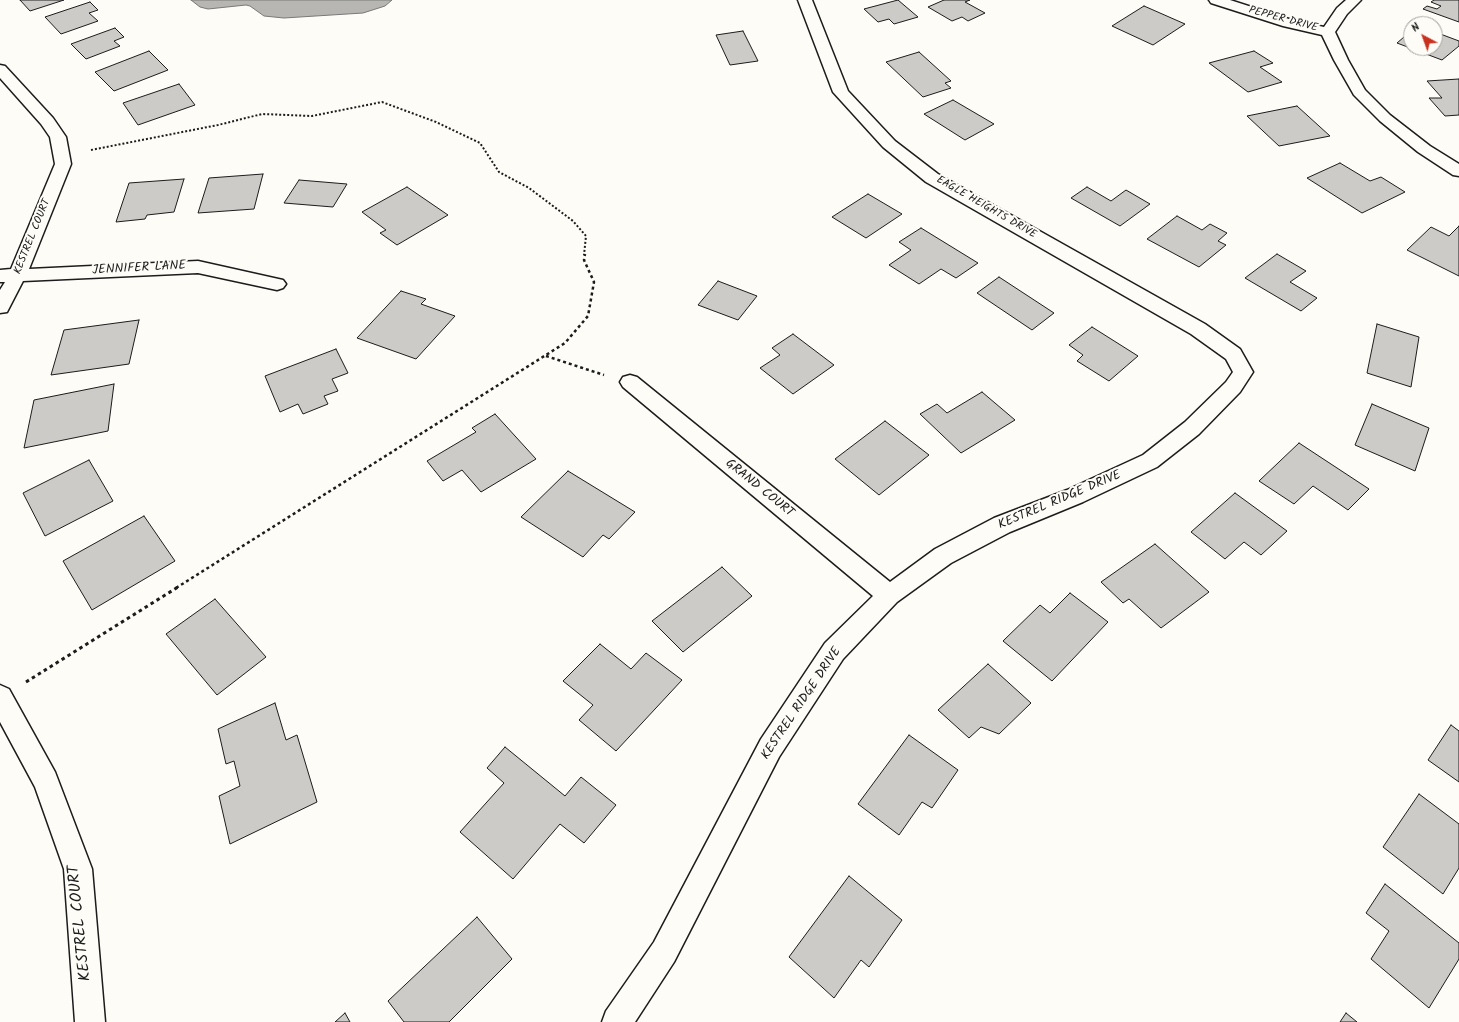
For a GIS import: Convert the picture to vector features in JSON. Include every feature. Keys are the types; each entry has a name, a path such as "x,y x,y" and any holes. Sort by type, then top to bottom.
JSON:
{"street":[{"name":"EAGLE HEIGHTS DRIVE","path":"805,0 841,92 889,144 932,178 1198,329 1232,354"},
{"name":"PEPPER DRIVE","path":"1216,0 1288,23 1328,32"},
{"path":"1354,0 1342,11 1328,32 1341,60 1359,92 1385,118 1424,149 1459,171"},
{"name":"KESTREL COURT","path":"0,69 47,121 58,138 63,164 18,274 0,307"},
{"name":"JENNIFER LANE","path":"0,276 198,267 277,284"},
{"name":"KESTREL RIDGE DRIVE","path":"618,1022 664,952 770,748 834,651 888,595 943,556 1002,525 1075,496 1150,462 1192,428 1233,387 1243,372 1232,354"},
{"name":"GRAND COURT","path":"630,382 888,595"},
{"name":"KESTREL COURT","path":"0,698 46,781 78,869 90,1022"}],"path":[{"path":"0,698 565,343 588,316 594,282 584,260 586,236 573,221 529,188 499,172 480,143 436,122 382,102 312,116 262,114 218,125 91,150"},
{"path":"546,356 630,382"}],"shaded area":[{"path":"191,0 392,0 385,6 363,13 284,18 264,16 250,6 246,5 208,9 200,7"}],"building":[{"path":"20,0 64,0 30,11"},
{"path":"898,0 918,17 894,24 889,19 878,22 864,9"},
{"path":"944,0 970,0 965,2 985,13 968,21 962,17 952,21 928,7"},
{"path":"1434,0 1459,0 1459,22 1423,9 1427,6 1437,9 1441,6 1431,2"},
{"path":"90,2 98,10 89,13 98,21 61,34 45,17"},
{"path":"1144,6 1185,24 1153,45 1112,26"},
{"path":"115,28 124,37 114,41 120,46 86,59 71,44"},
{"path":"743,31 758,61 730,65 716,35"},
{"path":"1443,35 1459,41 1459,46 1442,60 1431,56 1443,56"},
{"path":"1403,38 1403,45 1397,43"},
{"path":"149,51 168,70 114,91 95,72"},
{"path":"1254,51 1273,63 1260,67 1282,82 1248,92 1209,63"},
{"path":"919,52 951,81 945,83 951,88 923,97 886,62"},
{"path":"1459,79 1459,115 1445,116 1429,98 1442,98 1427,81"},
{"path":"179,84 195,105 138,125 123,103"},
{"path":"953,100 994,124 965,140 924,114"},
{"path":"1297,106 1330,136 1279,146 1247,116"},
{"path":"1340,163 1370,181 1381,177 1405,192 1362,213 1307,178"},
{"path":"263,174 254,209 198,213 209,178"},
{"path":"184,179 174,212 147,215 145,219 116,222 129,183"},
{"path":"299,180 347,184 333,207 284,203"},
{"path":"407,187 448,215 397,245 380,233 386,230 362,212"},
{"path":"1087,187 1111,201 1126,190 1150,204 1120,226 1071,198"},
{"path":"868,194 902,214 866,238 832,217"},
{"path":"1177,216 1202,230 1210,224 1227,233 1218,241 1226,245 1199,267 1147,239"},
{"path":"1459,226 1459,276 1407,250 1431,227 1449,236"},
{"path":"921,228 978,263 956,278 941,269 919,284 889,265 911,250 899,242"},
{"path":"1277,254 1306,271 1290,282 1317,298 1301,311 1245,278"},
{"path":"999,277 1054,313 1032,330 977,293"},
{"path":"718,281 757,296 738,320 698,305"},
{"path":"401,291 426,299 421,304 455,316 416,359 357,338"},
{"path":"139,320 129,364 51,375 64,330"},
{"path":"1377,324 1419,337 1411,387 1367,373"},
{"path":"1092,327 1138,356 1109,381 1077,361 1083,355 1069,345"},
{"path":"793,334 834,365 793,394 760,368 780,355 772,348"},
{"path":"336,349 348,373 332,379 338,391 324,396 328,404 303,414 298,404 280,412 265,376"},
{"path":"114,384 108,431 24,448 34,400"},
{"path":"982,392 1015,420 961,453 920,414 937,404 947,413"},
{"path":"1372,404 1429,428 1415,471 1355,445"},
{"path":"495,414 536,459 481,492 462,470 443,481 427,461 476,432 472,428"},
{"path":"885,421 929,455 879,495 835,459"},
{"path":"1299,443 1369,489 1348,510 1313,486 1294,504 1259,481"},
{"path":"89,460 113,501 45,536 23,493"},
{"path":"568,471 635,512 609,539 603,535 583,557 521,517"},
{"path":"1235,493 1287,531 1261,555 1244,542 1225,559 1191,532"},
{"path":"144,516 175,561 92,610 63,561"},
{"path":"1155,544 1209,592 1161,628 1129,599 1123,603 1101,582"},
{"path":"722,567 752,596 683,652 652,621"},
{"path":"1070,593 1108,622 1052,681 1003,641 1040,605 1050,613"},
{"path":"215,599 266,657 217,695 166,634"},
{"path":"600,644 631,669 646,653 682,680 616,751 579,720 593,705 563,681"},
{"path":"988,664 1031,703 999,734 981,727 969,738 938,710"},
{"path":"275,703 286,740 297,735 317,802 230,844 219,796 240,786 234,761 226,764 218,729"},
{"path":"1451,725 1459,731 1459,782 1428,760"},
{"path":"909,735 958,770 932,808 922,802 899,835 858,804"},
{"path":"505,747 565,796 581,777 616,805 584,843 560,824 513,879 460,832 504,783 487,768"},
{"path":"1419,794 1459,824 1459,868 1443,894 1383,847"},
{"path":"849,876 902,920 869,967 861,960 834,998 789,957"},
{"path":"1385,884 1459,943 1459,959 1429,1008 1371,959 1389,931 1366,913"},
{"path":"477,917 512,959 449,1022 404,1022 388,1001"},
{"path":"345,1013 350,1022 335,1022"},
{"path":"1346,1013 1357,1022 1340,1022"}]}
